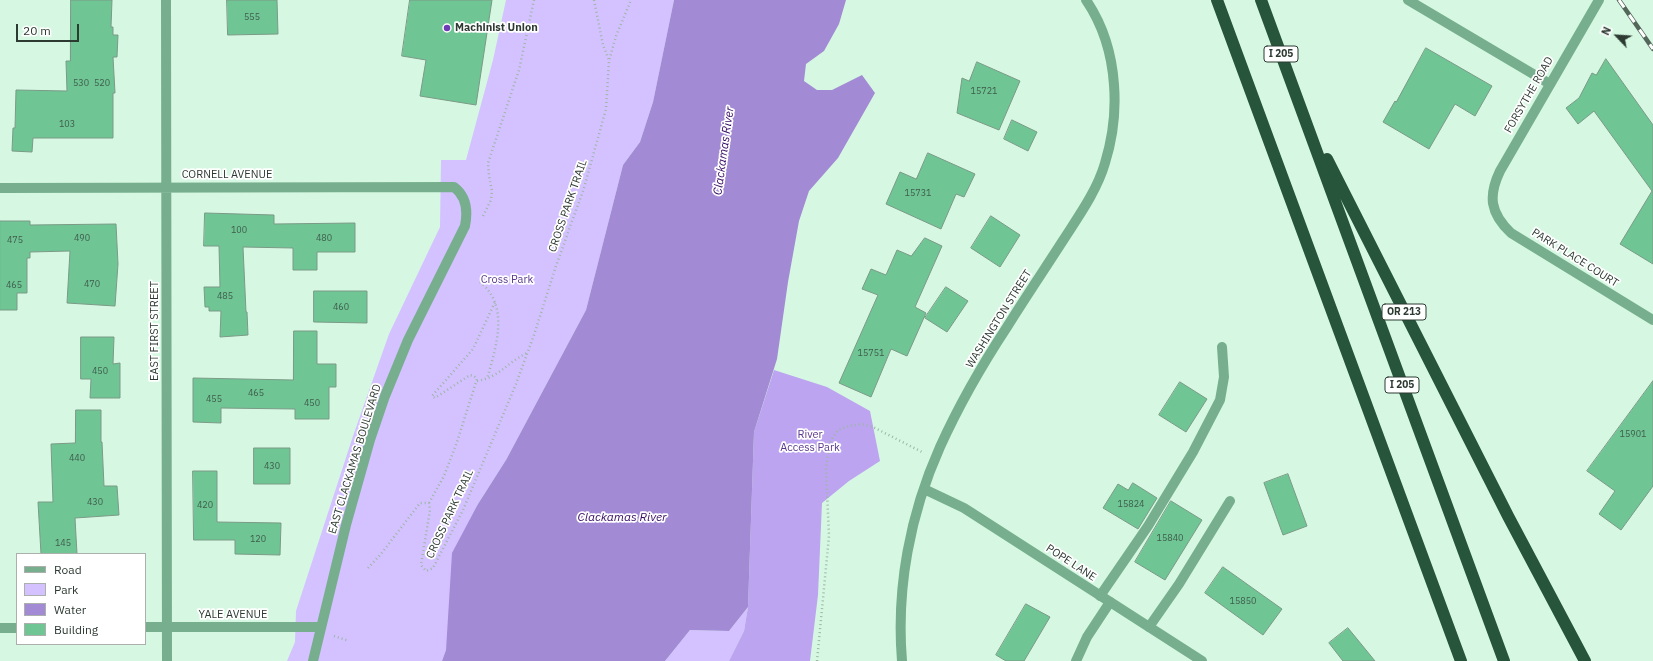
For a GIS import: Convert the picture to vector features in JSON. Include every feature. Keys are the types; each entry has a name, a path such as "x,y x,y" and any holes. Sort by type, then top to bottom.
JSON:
{"highway":[{"path":"1217,0 1461,661"},
{"name":"I 205","path":"1261,0 1504,661"},
{"name":"OR 213","path":"1301,108 1508,516 1585,661"}],"street":[{"name":"EAST FIRST STREET","path":"166,0 167,661"},
{"name":"WASHINGTON STREET","path":"902,661 900,616 902,585 912,532 924,489 936,459 959,409 979,372 1005,329 1076,221 1093,191 1105,164 1114,122 1114,77 1110,56 1103,35 1097,19 1086,0"},
{"path":"1408,0 1550,84"},
{"name":"FORSYTHE ROAD","path":"1493,207 1492,194 1494,183 1599,0"},
{"name":"CORNELL AVENUE","path":"0,188 454,186"},
{"name":"EAST CLACKAMAS BOULEVARD","path":"313,661 320,627 346,525 370,440 385,396 408,340 465,226 465,202 454,186"},
{"name":"PARK PLACE COURT","path":"1493,207 1500,221 1511,233 1653,320"},
{"path":"1100,596 1151,521 1193,452 1220,400 1224,377 1222,347"},
{"name":"POPE LANE","path":"924,489 964,508 1202,661"},
{"path":"1149,627 1179,584 1230,501"},
{"path":"1076,661 1087,637 1110,602"},
{"name":"YALE AVENUE","path":"146,627 320,627"},
{"path":"0,628 16,628"}],"path":[{"path":"465,226 482,218 491,200 492,191 488,163 519,70 534,0"},
{"name":"CROSS PARK TRAIL","path":"594,0 603,45 609,61"},
{"name":"CROSS PARK TRAIL","path":"429,503 430,510 421,565 426,571 433,568 463,510 527,352 584,188 606,109 609,61 618,31 631,0"},
{"path":"480,282 487,288 498,309 498,330 495,352 487,379"},
{"path":"368,568 386,548 420,503 429,503 444,476 477,378 470,375 435,398 432,396 473,349 495,302"},
{"path":"476,381 495,376 516,358 527,352"},
{"path":"817,661 829,536 826,468 830,442 838,430 849,426 862,424 875,428 936,459"}],"green space":[{"name":"Cross Park","path":"506,0 674,0 653,102 640,142 623,165 586,310 506,460 478,504 446,650 442,661 287,661 295,642 296,611 353,436 389,334 440,227 441,160 466,160 493,60"},
{"name":"River Access Park","path":"774,370 827,387 870,411 880,461 849,481 822,503 818,595 810,661 729,661 744,631 748,607 754,432"},
{"path":"748,607 744,631 729,661 665,661 690,630 729,631"}],"water":[{"name":"Clackamas River","path":"674,0 846,0 839,24 824,51 806,64 804,81 817,90 832,90 862,75 875,93 838,158 809,191 799,221 788,282 777,359 754,432 748,607 729,631 690,630 665,661 442,661 446,650 452,553 478,504 506,460 586,310 623,165 640,142 653,102"}],"building":[{"path":"71,0 112,0 111,27 113,27 113,35 118,35 117,57 113,57 115,93 113,93 113,138 33,138 32,152 12,151 13,128 15,128 16,90 67,91 66,61 70,61"},
{"path":"227,0 277,0 278,34 228,35"},
{"name":"Machinist Union","path":"410,0 492,0 476,105 420,96 426,60 402,56"},
{"path":"1426,48 1492,86 1475,116 1455,104 1429,149 1383,122"},
{"path":"1606,59 1653,125 1653,264 1620,244 1652,191 1594,111 1578,124 1566,108 1579,98 1592,73 1596,75"},
{"path":"977,62 1020,81 999,130 957,113 962,78 969,81"},
{"path":"1012,120 1037,132 1028,151 1004,139"},
{"path":"928,153 975,174 964,197 956,194 941,229 886,204 900,172 916,179"},
{"path":"205,213 274,215 274,224 355,223 355,252 317,252 317,270 293,270 293,248 243,247 248,335 220,337 221,311 209,311 209,307 205,307 204,287 220,287 219,246 204,246"},
{"path":"991,216 1020,235 1000,267 971,248"},
{"path":"0,221 30,221 30,225 116,224 118,264 115,306 67,303 70,251 30,252 30,258 27,258 27,293 17,293 17,310 0,310"},
{"path":"925,238 942,246 915,307 926,313 907,356 891,349 871,397 839,383 878,295 862,289 871,269 886,275 897,250 911,256"},
{"path":"946,287 968,301 947,332 925,318"},
{"path":"314,291 367,291 367,323 314,322"},
{"path":"294,331 317,331 317,364 336,364 336,387 329,387 329,419 295,419 295,409 221,408 221,423 193,422 193,378 293,380"},
{"path":"81,337 114,337 113,364 120,363 120,398 90,398 91,379 81,379"},
{"path":"1653,381 1653,486 1621,530 1599,514 1615,491 1587,471"},
{"path":"1180,382 1207,399 1186,432 1159,415"},
{"path":"76,410 101,410 101,442 104,486 117,486 119,515 75,518 77,553 41,553 38,502 53,502 51,444 75,443"},
{"path":"254,448 290,448 290,484 254,484"},
{"path":"193,471 217,471 217,522 281,523 280,555 235,554 235,540 194,540"},
{"path":"1288,474 1307,526 1283,535 1264,483"},
{"path":"1133,483 1157,498 1138,529 1103,508 1118,484 1128,490"},
{"path":"1171,501 1202,520 1165,580 1135,562"},
{"path":"1223,567 1282,609 1263,635 1205,593"},
{"path":"1026,604 1050,617 1024,661 1006,661 996,655"},
{"path":"1348,628 1375,661 1343,661 1329,643"}],"railway":[{"path":"1619,0 1653,49"}],"place":[{"name":"Machinist Union","path":"447,28"}]}
